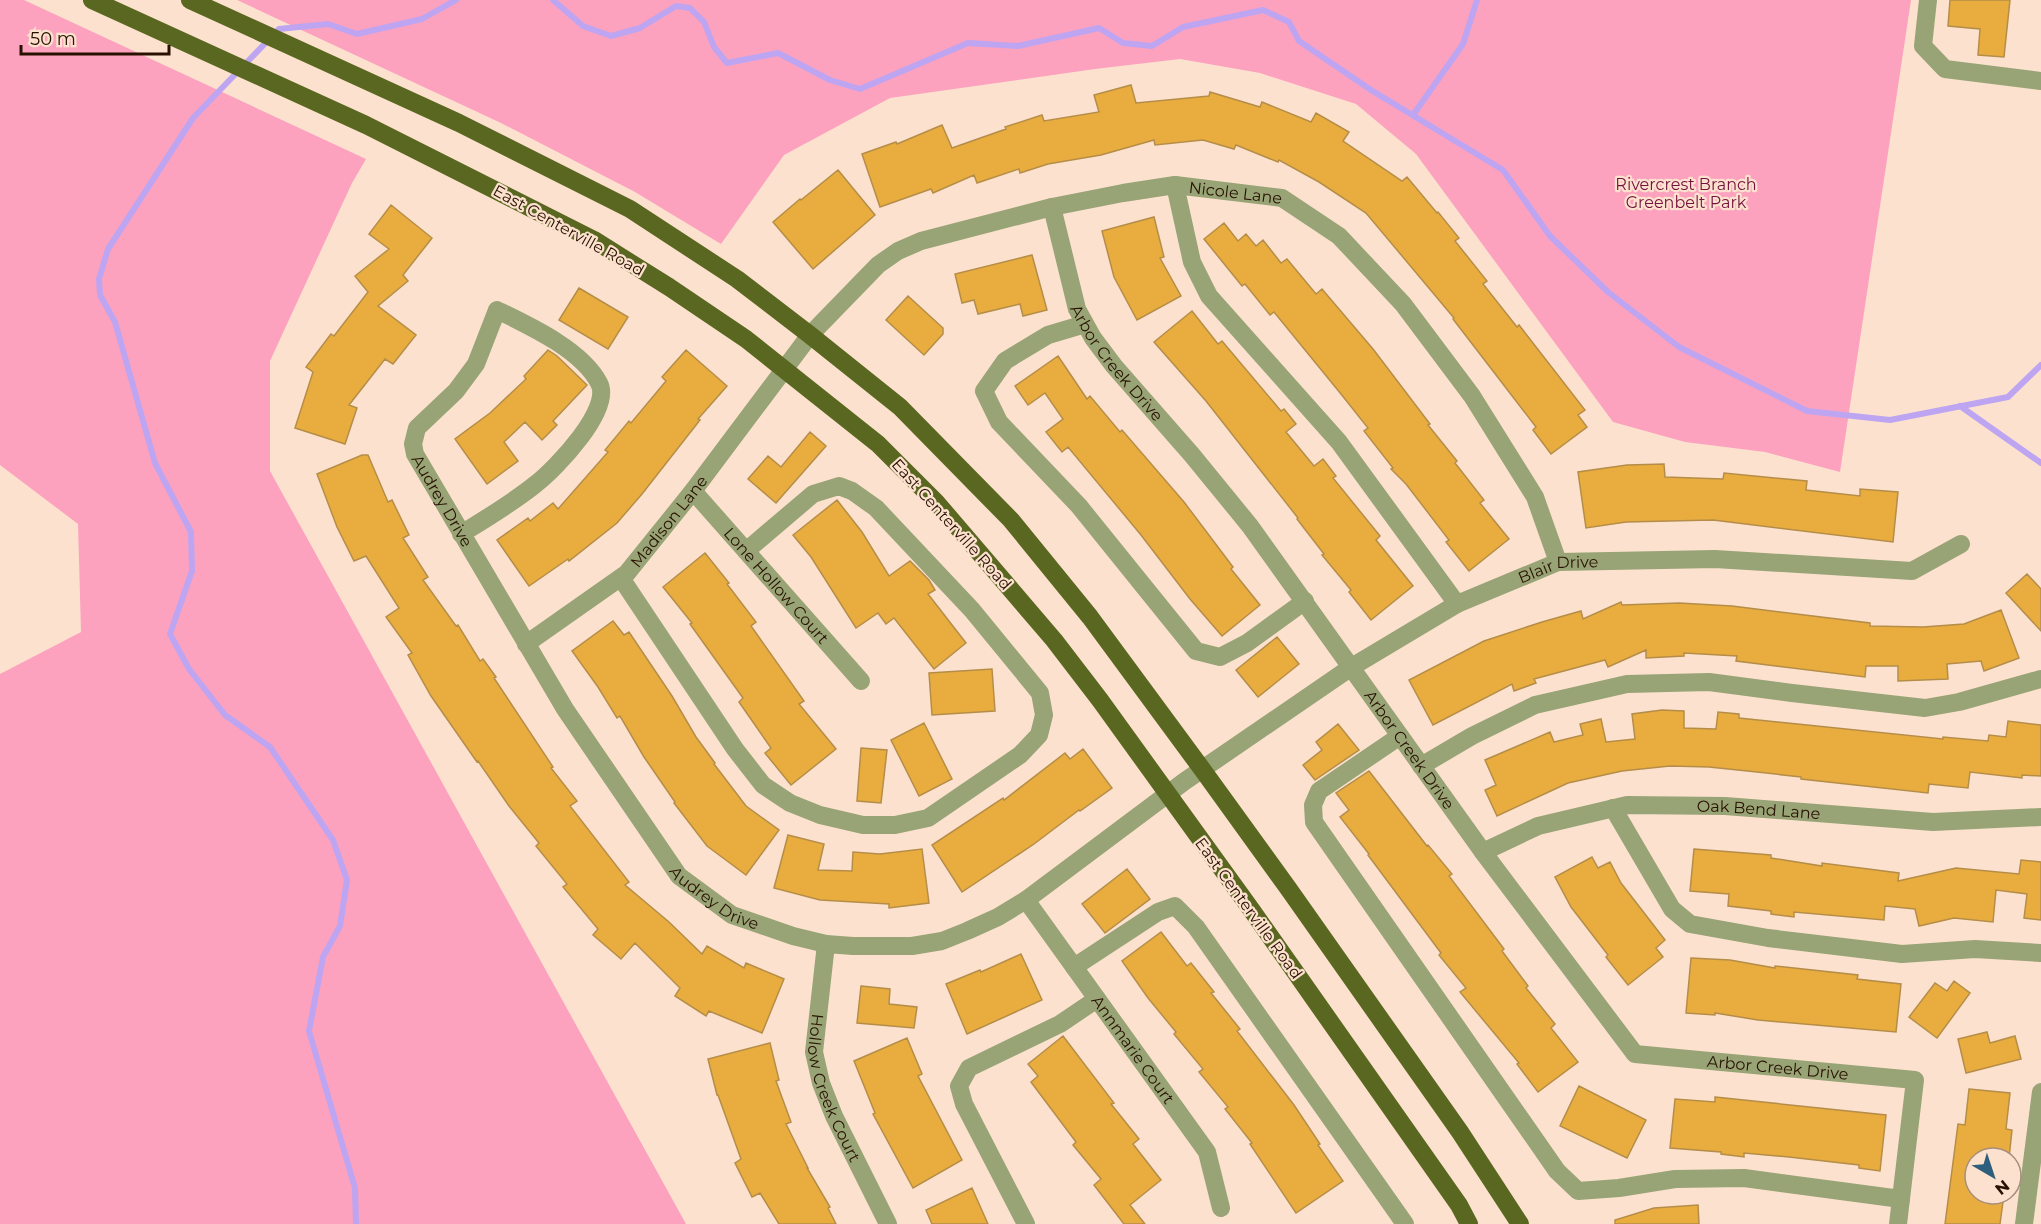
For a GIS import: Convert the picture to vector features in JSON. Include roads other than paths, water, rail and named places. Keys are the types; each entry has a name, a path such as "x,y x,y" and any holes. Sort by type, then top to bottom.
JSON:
{"main road":[{"name":"East Centerville Road","path":"92,0 358,122 594,240 746,339 878,444 936,502 1054,640 1359,1061 1470,1224"},
{"path":"190,0 470,128 630,209 737,279 900,407 1011,520 1090,617 1202,769 1460,1132 1520,1224"}],"street":[{"path":"1928,0 1923,46 1945,69 2041,81"},
{"path":"1175,185 1192,262 1209,296 1339,442 1456,604"},
{"name":"Nicole Lane","path":"783,369 810,335 870,272 898,251 921,240 1052,207 1175,185 1282,198 1340,236 1403,304 1472,396 1534,496 1558,562"},
{"name":"Arbor Creek Drive","path":"1052,207 1077,309 1093,338 1114,366 1250,526 1483,852 1635,1054 1915,1080 1901,1199"},
{"name":"Audrey Drive","path":"461,534 538,482 583,435 601,403 601,385 587,367 548,335 497,310 477,364 456,391 417,428 413,444 415,454 461,534 526,645 565,709 679,876 732,915 793,936 826,944 912,946 942,941 967,931 1026,900 1202,769"},
{"path":"1085,324 1048,335 1005,361 984,391 999,423 1079,506 1196,651 1220,657 1247,643 1305,601"},
{"name":"Madison Lane","path":"526,645 627,573 693,491 783,369"},
{"path":"621,578 735,749 762,785 790,803 820,815 863,825 895,825 928,818 1020,755 1039,735 1044,715 1040,693 972,610 876,508 852,491 839,486 813,494 746,551"},
{"name":"Lone Hollow Court","path":"693,491 861,681"},
{"name":"Blair Drive","path":"1202,769 1350,668 1456,604 1558,562 1715,559 1912,571 1961,544"},
{"path":"1421,766 1472,736 1536,705 1627,684 1709,682 1925,708 1959,702 2041,679"},
{"path":"1400,736 1319,791 1313,805 1314,822 1557,1171 1578,1191 1619,1188 1675,1179 1744,1178 1901,1199 1898,1224"},
{"name":"Oak Bend Lane","path":"1483,852 1538,826 1627,805 1725,806 1933,822 2041,817"},
{"path":"1613,808 1672,909 1690,924 1768,938 1902,954 1975,949 2041,953"},
{"name":"Annmarie Court","path":"1026,900 1207,1152 1221,1208"},
{"path":"1074,967 1158,912 1175,906 1196,927 1405,1224"},
{"name":"Hollow Creek Court","path":"826,944 814,1052 821,1083 834,1116 888,1224"},
{"path":"1026,1224 964,1104 959,1086 969,1068 1060,1024 1097,999"},
{"path":"2024,1224 2041,1092"}],"waterway":[{"path":"356,1224 355,1188 309,1031 323,957 340,926 347,880 333,840 270,747 225,715 189,669 170,634 192,571 191,532 155,463 115,322 100,295 99,279 108,249 193,118 279,29 328,24 357,34 422,19 456,0"},
{"path":"553,0 583,26 611,36 640,28 676,6 690,8 704,22 714,47 727,63 778,53 830,80 860,89 968,43 1018,46 1099,28 1123,43 1152,46 1183,27 1263,10 1289,22 1299,41 1371,90 1503,170 1550,236 1608,292 1679,347 1807,411 1890,420 2008,397 2041,365"},
{"path":"1413,115 1463,44 1477,0"},
{"path":"1960,406 2041,463"}],"park label":[{"name":"Rivercrest Branch Greenbelt Park","path":"1686,193"}]}
